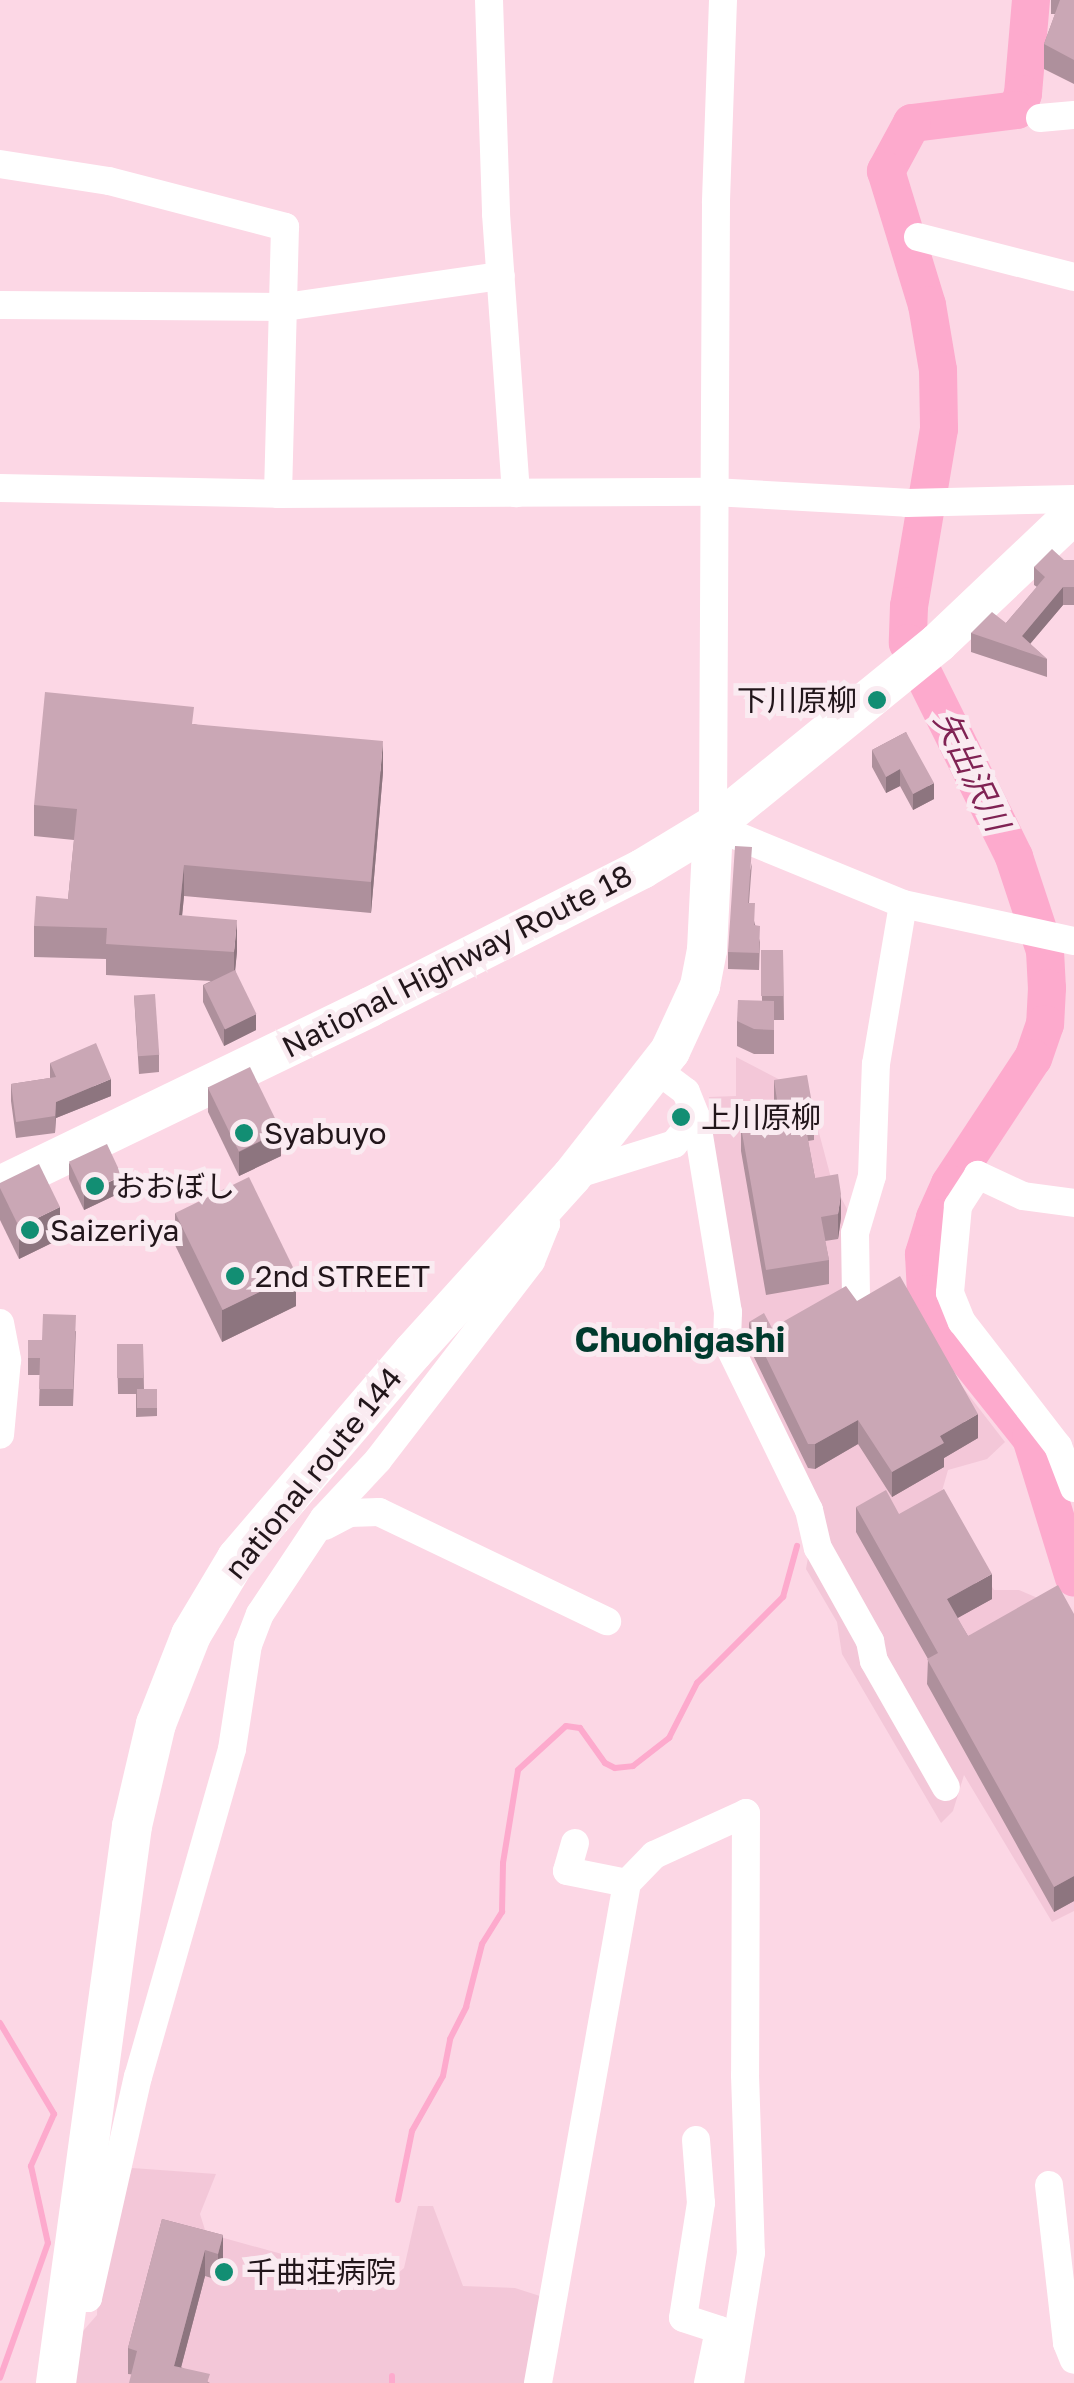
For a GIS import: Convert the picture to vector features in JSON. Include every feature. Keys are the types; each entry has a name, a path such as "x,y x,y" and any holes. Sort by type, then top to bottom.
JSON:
{"highway":[{"name":"National Highway Route 18","path":"0,1186 370,1007 642,869 713,826 938,642 1074,514"},
{"name":"national route 144","path":"56,2383 132,1826 156,1724 191,1636 237,1558 413,1352 572,1176 657,1070 683,1028 700,986 708,950 713,826"}],"street":[{"path":"488,0 516,493"},
{"path":"723,0 713,492 713,826 903,904 1066,939"},
{"path":"1040,118 1074,114"},
{"path":"0,164 109,181 286,228 278,494"},
{"path":"918,238 1074,276"},
{"path":"0,305 285,307 501,276"},
{"path":"0,488 278,494 713,492 908,503 1074,499"},
{"path":"856,1297 855,1233 872,1176 876,1064 903,904"},
{"path":"657,1070 686,1092 696,1117 728,1312 727,1342 809,1510 818,1548 870,1641 874,1661 946,1788"},
{"path":"572,1176 674,1144 696,1117"},
{"path":"1074,1203 1022,1196 978,1175 958,1206 950,1293 962,1322 1058,1446 1074,1488"},
{"path":"69,2297 88,2298 138,2077 232,1749 248,1645 260,1614 315,1532 378,1460 531,1261 546,1224 539,1214"},
{"path":"0,1322 7,1360 0,1435"},
{"path":"315,1532 349,1512 378,1512 607,1621"},
{"path":"538,2383 628,1883 654,1855 746,1812 745,2075 751,2253 730,2383"},
{"path":"575,1843 567,1871 628,1883"},
{"path":"696,2140 701,2204 683,2318 719,2330 708,2383"},
{"path":"1048,2185 1068,2342 1074,2360"}],"shaded area":[{"path":"736,1057 809,1095 831,1178 848,1211 851,1300 917,1328 1005,1442 987,1459 948,1470 940,1498 994,1590 1019,1590 1068,1611 1074,1622 1074,1911 1052,1922 964,1775 953,1811 941,1823 842,1654 837,1622 806,1569 810,1546 721,1344 709,1097 736,1096"},
{"name":"千曲荘病院","path":"132,2168 216,2174 200,2214 206,2233 386,2283 404,2268 418,2206 433,2206 463,2286 515,2288 546,2298 530,2383 75,2383 83,2331 97,2315 98,2276"}],"building":[{"path":"1060,0 1074,0 1074,60 1044,44"},
{"path":"1052,549 1064,560 1074,560 1074,587 1063,587 1022,636 1047,659 971,633 992,612 1006,623 1045,577 1034,567"},
{"path":"45,692 194,707 192,724 383,741 371,882 184,865 179,915 237,920 234,952 106,944 107,928 34,926 36,896 68,899 77,809 34,805"},
{"path":"906,732 934,783 913,794 900,769 886,777 872,750"},
{"path":"735,846 752,847 748,903 755,903 754,925 760,926 759,953 728,952"},
{"path":"761,950 783,950 783,996 761,996"},
{"path":"235,970 256,1014 225,1029 204,985"},
{"path":"155,994 159,1055 138,1056 134,995"},
{"path":"738,1000 774,1001 774,1030 754,1029 737,1021"},
{"path":"96,1043 111,1079 56,1102 55,1116 16,1122 11,1084 56,1077 50,1063"},
{"path":"250,1067 281,1131 239,1151 208,1088"},
{"path":"807,1075 814,1115 804,1117 815,1178 838,1174 841,1194 838,1214 821,1217 829,1260 766,1270 741,1127 769,1122 766,1102 777,1100 774,1080"},
{"path":"107,1144 122,1176 84,1193 69,1162"},
{"path":"39,1164 60,1207 19,1227 0,1183"},
{"name":"2nd STREET","path":"249,1177 296,1274 223,1310 175,1213"},
{"path":"900,1276 978,1414 940,1436 944,1443 892,1472 858,1420 815,1444 808,1444 749,1322 764,1313 772,1328 846,1286 857,1301"},
{"path":"43,1314 76,1315 73,1389 39,1389 40,1358 28,1358 28,1340 42,1340"},
{"path":"117,1344 143,1344 143,1378 117,1378"},
{"path":"137,1389 157,1389 157,1408 137,1408"},
{"path":"944,1489 992,1574 947,1599 968,1636 1058,1585 1074,1614 1074,1876 1054,1887 927,1659 938,1653 856,1507 886,1490 899,1514"},
{"path":"162,2219 223,2235 218,2254 205,2250 174,2366 210,2374 207,2383 129,2383 137,2351 128,2348"}],"waterway":[{"name":"矢出沢川","path":"1031,0 1023,94 1017,110 912,123 886,171 927,305 938,370 939,429 909,606 908,643 1014,857 1045,951 1047,988 1045,1024 1033,1058 950,1184 935,1218 924,1254 926,1294 936,1319 1031,1438 1074,1578"},
{"path":"398,2200 412,2131 443,2076 450,2039 466,2007 482,1944 502,1912 503,1863 518,1770 566,1726 580,1728 605,1763 615,1768 633,1766 669,1738 697,1683 783,1597 797,1546"},
{"path":"0,2023 54,2114 31,2166 48,2243 0,2378"},
{"path":"392,2376 392,2383"}],"place":[{"name":"下川原柳","path":"877,700"},
{"name":"上川原柳","path":"681,1117"},
{"name":"Syabuyo","path":"244,1133"},
{"name":"おおぼし","path":"95,1186"},
{"name":"Saizeriya","path":"30,1230"},
{"name":"2nd STREET","path":"235,1276"},
{"name":"千曲荘病院","path":"224,2272"}],"district":[{"name":"Chuohigashi","path":"680,1339"}]}
